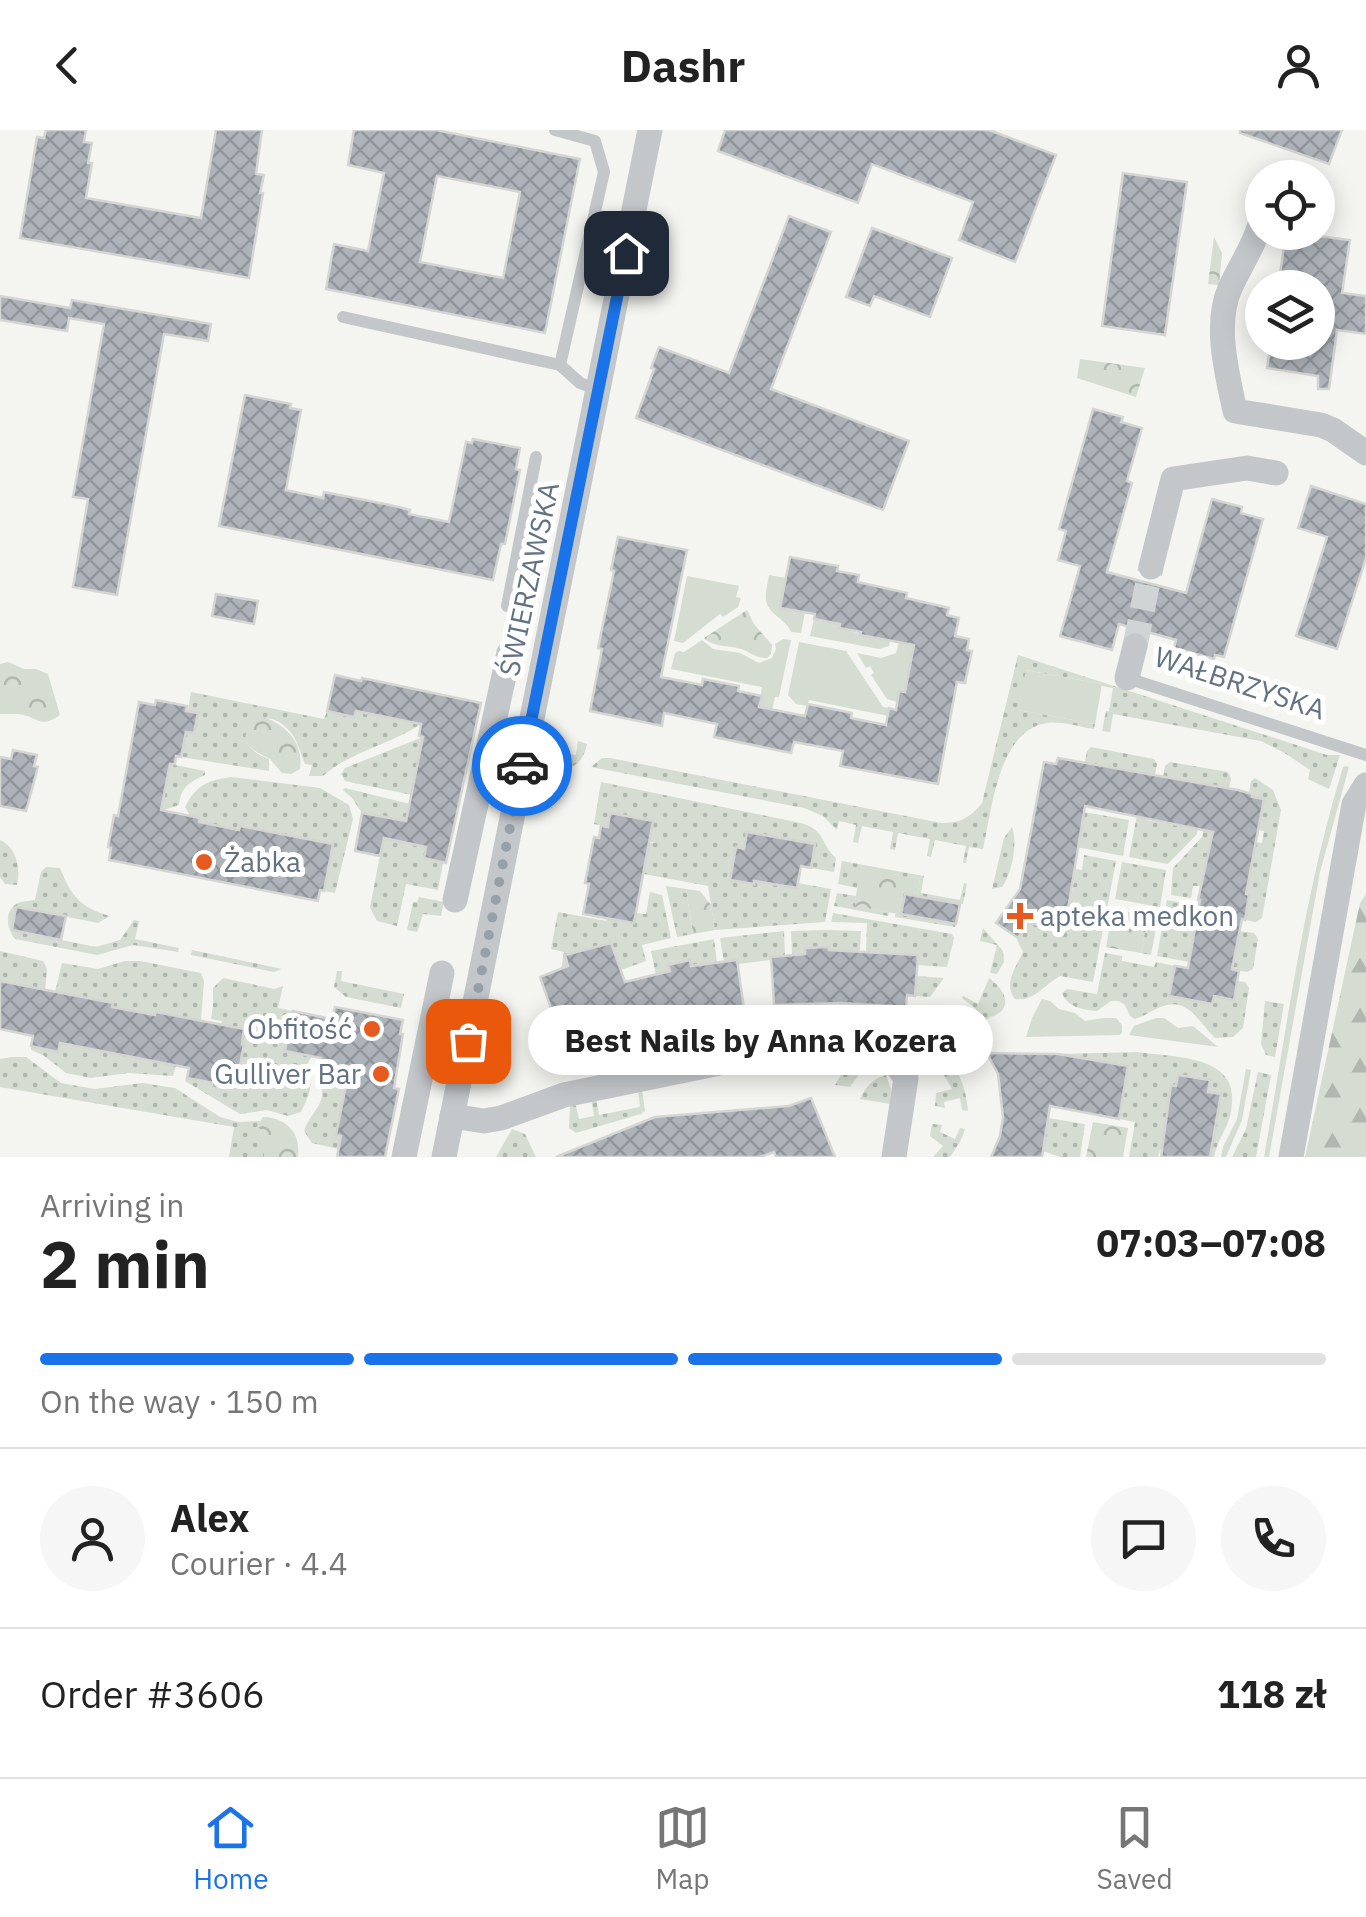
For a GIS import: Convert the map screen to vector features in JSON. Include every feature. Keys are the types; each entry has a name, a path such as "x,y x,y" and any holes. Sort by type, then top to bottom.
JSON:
{"street":[{"name":"ŚWIERZAWSKA","path":"444,1157 650,130"},
{"path":"1250,250 1228,293 1221,341 1235,411 1321,425 1366,453"},
{"path":"1152,567 1173,479 1247,468 1276,473"},
{"name":"WAŁBRZYSKA","path":"1127,678 1135,646"},
{"path":"455,900 509,653"},
{"path":"1291,1157 1354,804 1366,785"},
{"path":"1338,897 1366,840"},
{"path":"404,1157 442,973"},
{"path":"452,1116 501,1118 564,1095 744,1058 830,1045 878,1048 906,1078 894,1157"}],"lane":[{"path":"555,130 595,141 604,172 560,365"},
{"path":"344,317 560,365 580,383 598,390"},
{"path":"507,606 536,457"},
{"name":"WAŁBRZYSKA","path":"1127,678 1366,756"}],"green space":[{"path":"1214,237 1222,253 1219,285 1208,284"},
{"path":"1080,359 1145,368 1136,397 1077,378"},
{"path":"769,575 786,578 780,607 805,612 801,633 791,632 767,605"},
{"path":"687,576 739,586 736,597 741,598 738,607 723,617 720,614 683,643 674,641"},
{"path":"747,610 772,645 767,658 704,638"},
{"path":"814,619 890,640 889,646 879,649 810,636"},
{"path":"702,640 713,649 740,653 759,663 772,658 775,644 791,640 779,697 775,697 772,710 759,707 762,687 671,669 675,653 684,652"},
{"path":"799,642 846,651 883,707 889,708 888,716 809,700 807,706 796,704 788,695"},
{"path":"899,642 914,645 905,692 899,691 897,702 887,699 871,675 874,673 870,666 866,668 857,653 881,658 896,653"},
{"path":"1018,655 1327,755 1340,755 1329,789 1308,779 1310,770 1261,741 1113,714 1110,732 1102,731 1113,688 1026,670 1018,710 1095,724 1094,729 1047,723 1018,740 1000,774 983,849 969,847 966,863 966,846 935,840 931,857 927,856 930,839 898,833 895,850 890,849 893,832 862,826 858,843 853,842 856,825 839,821 837,830 823,816 804,808 591,767 602,758 610,758 941,823 959,821 982,803"},
{"path":"8,662 48,674 60,715 43,722 25,715 0,714 0,664"},
{"path":"1025,670 1102,684 1095,724 1018,710"},
{"path":"191,692 324,719 327,711 354,717 356,711 421,724 346,760 323,776 309,776 312,765 305,764 292,734 269,718 258,720 246,733 247,742 269,759 269,771 181,757"},
{"path":"263,717 292,737 299,751 300,769 282,773 248,744 246,726"},
{"path":"423,737 412,795 345,781 341,774 345,768"},
{"path":"578,741 587,744 577,764 566,769 544,768 547,749 576,755"},
{"path":"1091,747 1154,759 1155,775 1085,762"},
{"path":"1170,762 1228,772 1229,789 1163,777"},
{"path":"170,764 205,771 205,775 186,786 179,805 161,811"},
{"path":"1346,766 1349,767 1320,872 1269,1157 1264,1157 1307,911 1329,815"},
{"path":"231,777 320,788 349,805 353,819 335,893 324,891 240,826 239,830 199,822 200,818 190,816 185,807 198,788"},
{"path":"1255,778 1273,790 1281,810 1262,918 1256,922 1245,920 1256,842 1262,843 1264,831 1258,830 1263,799 1252,797 1249,792"},
{"path":"601,782 815,829 836,858 834,872 811,868 814,844 747,832 744,849 736,848 730,879 831,889 825,922 715,930 708,886 644,874 646,862 641,860 642,854 647,854 649,843 655,843 649,841 653,821 611,813 608,827 594,824"},
{"path":"345,788 410,804 427,844 424,858 443,863 438,890 406,884 397,926 377,921 370,908 387,818 362,813"},
{"path":"1072,810 1129,820 1123,856 1071,846"},
{"path":"1137,815 1191,828 1200,817 1197,834 1168,864 1129,857"},
{"path":"1012,827 1011,866 1002,887 992,889 1004,838"},
{"path":"1204,827 1213,828 1200,886 1193,886 1191,898 1171,895 1173,868 1202,837"},
{"path":"0,840 16,859 17,885 5,884 0,877"},
{"path":"1084,855 1116,861 1093,982 1060,976 1034,995 1015,999 1010,981 1023,952 1017,940 1029,923 1048,927 1050,918 1073,922 1075,910 1069,909 1076,869 1082,870"},
{"path":"842,861 924,876 921,893 960,900 964,883 967,884 963,904 905,895 902,915 956,924 955,927 895,917 903,890 918,893 920,879 862,869 857,888 838,884"},
{"path":"1122,862 1166,870 1160,907 1115,899"},
{"path":"46,867 60,868 78,900 110,916 98,923 17,907 12,930 96,947 120,940 134,920 139,921 135,939 179,948 178,952 133,945 97,955 15,939 8,925 8,915 18,903 35,900 41,872"},
{"path":"861,868 920,879 918,893 903,891 899,914 854,906"},
{"path":"666,886 686,889 693,934 677,937"},
{"path":"686,889 700,891 711,905 715,930 693,934"},
{"path":"650,892 662,895 671,938 642,945 646,961 621,970 614,950 561,969 564,952 551,949 558,912 634,923 636,913 646,914"},
{"path":"837,893 856,896 855,906 889,912 888,916 834,906"},
{"path":"1366,894 1366,1157 1305,1157 1360,903"},
{"path":"419,897 444,902 441,916 423,914 417,932 407,930 413,902"},
{"path":"1167,900 1199,906 1189,962 1157,956"},
{"path":"1113,909 1148,916 1141,953 1106,947"},
{"path":"833,913 952,934 947,967 917,965 917,955 866,951 867,923 831,922"},
{"path":"1148,916 1158,918 1151,955 1141,953"},
{"path":"983,928 1003,951 1004,962 997,974 990,973 997,945 980,941"},
{"path":"784,931 785,956 738,964 737,960 724,962 720,938"},
{"path":"791,931 861,931 860,951 827,947 807,959 806,947 805,955 792,955"},
{"path":"1239,931 1254,933 1258,939 1253,969 1247,972 1232,969"},
{"path":"714,939 717,963 692,971 689,960 672,975 669,964 670,972 656,975 651,951"},
{"path":"192,950 282,969 274,972 191,955"},
{"path":"0,951 43,961 47,969 45,990 2,981 0,984"},
{"path":"1105,953 1122,956 1122,961 1154,967 1156,962 1175,966 1170,995 1234,1000 1237,981 1245,982 1249,988 1243,1028 1233,1037 1215,1038 1189,1010 1175,1004 1135,1019 1119,1001 1111,1001 1097,1011 1072,1005 1062,993 1067,989 1097,994"},
{"path":"125,961 201,973 201,1020 112,1007 112,1003 55,992 62,963 98,969"},
{"path":"337,971 342,971 341,981 404,994 401,1008 346,997 334,987"},
{"path":"916,976 944,978 930,997 915,996"},
{"path":"223,978 274,989 283,986 278,1008 293,1011 312,1056 306,1066 310,1090 301,1112 288,1116 267,1110 240,1114 185,1081 187,1078 236,1086 244,1030 211,1019 213,988"},
{"path":"989,978 1005,999 999,1013 990,1017 974,1036 949,1036 934,1029 940,1022 953,1035 976,1009 963,996 978,1004"},
{"path":"1042,999 1085,1021 1116,1018 1122,1033 1026,1037"},
{"path":"1265,1001 1284,1004 1275,1057 1266,1055 1261,1044"},
{"path":"1164,1018 1178,1028 1193,1026 1218,1047 1129,1035 1134,1026"},
{"path":"63,1028 180,1053 173,1076 128,1073 91,1078 66,1073 31,1050 31,1046 58,1052"},
{"path":"943,1052 961,1079 968,1111 962,1110 960,1098 944,1102 945,1108 935,1106 936,1093 952,1089 940,1068"},
{"path":"1137,1052 1203,1062 1227,1079 1232,1093 1231,1112 1214,1157 1210,1157 1221,1094 1208,1092 1210,1080 1178,1075 1168,1102 1173,1103 1165,1151 1160,1150 1158,1157 1129,1157 1135,1122 1119,1119 1128,1066 1060,1054"},
{"path":"26,1057 61,1083 95,1089 142,1083 175,1088 220,1117 238,1122 260,1121 264,1157 229,1157 234,1127 0,1087 0,1059"},
{"path":"857,1057 876,1063 860,1073 850,1087 835,1085 846,1066"},
{"path":"320,1064 367,1073 343,1101 336,1134 341,1136 338,1149 312,1143 304,1131 321,1100"},
{"path":"1246,1069 1251,1070 1242,1120 1226,1157 1221,1157 1237,1119"},
{"path":"1258,1072 1271,1075 1256,1157 1232,1157 1246,1129"},
{"path":"886,1075 891,1089 890,1104 860,1099 870,1084"},
{"path":"638,1089 642,1089 645,1111 641,1114 576,1133 569,1128 570,1104 575,1102 579,1119 594,1116 591,1099 596,1098 599,1115 640,1107"},
{"path":"263,1117 279,1120 291,1128 298,1157 264,1157 264,1140 258,1125"},
{"path":"1048,1118 1085,1124 1080,1157 1060,1157 1043,1151"},
{"path":"1093,1122 1128,1128 1123,1157 1086,1157"},
{"path":"932,1124 942,1125 940,1132 955,1139 960,1128 965,1129 950,1157 933,1157 943,1146 930,1136"},
{"path":"512,1129 525,1134 536,1157 496,1157"}],"building":[{"path":"46,130 86,130 84,142 92,143 88,163 92,163 86,198 201,218 216,130 262,130 256,174 264,175 263,193 249,278 20,238 37,137 44,138"},
{"path":"354,130 436,130 580,159 545,333 326,289 334,244 368,251 384,173 348,165","holes":["437,176 520,192 503,278 420,262"]},
{"path":"725,130 989,130 1056,155 1015,262 959,240 973,202 872,164 858,203 718,151"},
{"path":"1342,130 1331,160 1318,160 1240,133"},
{"path":"1123,173 1187,182 1165,335 1102,326"},
{"path":"789,216 831,232 771,389 909,441 883,510 636,418 659,347 729,373"},
{"path":"872,228 952,258 930,317 874,296 870,306 846,297"},
{"path":"1335,238 1350,240 1342,293 1366,296 1366,334 1337,330 1335,345 1335,270 1281,270 1283,250 1335,250"},
{"path":"0,296 70,308 72,300 211,324 208,341 164,334 117,595 73,587 88,499 73,497 104,324 69,318 67,331 0,320"},
{"path":"1268,360 1333,360 1329,389 1318,389 1318,376 1267,368"},
{"path":"245,395 291,404 290,408 301,410 286,490 323,498 324,492 449,522 466,442 472,443 473,439 520,448 516,469 520,470 505,544 501,544 493,580 219,526"},
{"path":"1093,409 1123,417 1121,422 1142,428 1127,481 1132,483 1107,572 1186,593 1212,499 1242,507 1241,513 1263,519 1224,657 1215,655 1214,659 1174,648 1176,640 1119,624 1112,650 1060,636 1080,566 1058,560 1066,531 1059,529"},
{"path":"1311,486 1366,504 1366,558 1337,649 1296,636 1327,537 1298,528"},
{"path":"618,537 687,550 661,677 702,685 703,679 739,686 738,691 762,696 759,707 805,716 808,704 886,725 889,708 896,710 899,691 905,692 914,645 860,635 861,632 839,628 840,624 814,619 815,614 780,608 790,557 838,566 837,571 859,575 858,582 949,608 947,615 959,618 955,636 969,639 967,650 972,651 965,683 957,682 938,784 840,766 843,751 794,742 791,753 714,737 717,724 664,713 662,726 590,711"},
{"path":"216,594 258,601 254,624 212,616"},
{"path":"335,675 481,703 446,863 424,858 426,847 384,838 380,856 355,851 362,813 406,821 423,737 419,736 421,724 356,711 354,717 327,711"},
{"path":"156,700 187,706 186,711 198,713 194,733 186,732 181,757 176,756 175,764 170,764 161,810 239,830 240,826 333,844 324,891 320,890 318,901 109,860 114,815 118,816 139,702 155,705"},
{"path":"13,750 37,755 34,766 38,767 26,811 0,806 0,757 11,759"},
{"path":"1058,758 1238,790 1264,799 1246,894 1249,895 1245,920 1242,919 1232,969 1239,971 1234,1000 1214,996 1212,1004 1169,996 1175,966 1188,968 1213,832 1085,806 1066,921 1050,918 1048,927 1029,923 1018,938 996,923 1020,889 1044,762 1056,764"},
{"path":"610,813 653,821 634,923 583,914 594,837 599,838 601,826 608,827"},
{"path":"747,832 815,844 811,868 801,866 797,888 730,880 736,847 744,849"},
{"path":"905,894 960,904 956,924 901,914"},
{"path":"16,907 66,916 61,940 12,930"},
{"path":"611,943 625,982 670,971 668,965 690,960 691,966 737,960 744,1008 664,1022 563,1055 548,1016 553,1014 540,977 568,966 565,955"},
{"path":"805,948 918,955 915,996 907,995 906,1007 774,1005 771,957 805,954"},
{"path":"0,981 113,1003 112,1007 244,1029 236,1087 187,1078 189,1068 60,1043 58,1052 31,1046 33,1036 0,1029"},
{"path":"335,1007 403,1020 394,1088 399,1089 385,1157 337,1157 341,1136 336,1135 349,1070 320,1064 321,1058 285,1051 293,1011 332,1019"},
{"path":"987,1053 1058,1054 1128,1066 1119,1119 1050,1106 1042,1157 991,1157 1003,1117 998,1074"},
{"path":"1178,1075 1210,1080 1208,1092 1221,1094 1210,1157 1161,1157 1171,1085 1176,1086"},
{"path":"811,1098 835,1157 776,1157 774,1152 760,1157 556,1157 655,1117 789,1106"}],"tunnel":[{"path":"1135,646 1151,567"}],"way so far":[{"path":"468,1041 522,766"}],"place":[{"name":"Żabka","path":"204,862"},
{"name":"apteka medkon","path":"1020,916"},
{"name":"Obfitość","path":"372,1029"},
{"name":"Best Nails by Anna Kozera","path":"468,1041"},
{"name":"Gulliver Bar","path":"381,1074"}],"route":[{"path":"522,766 626,253"}]}
